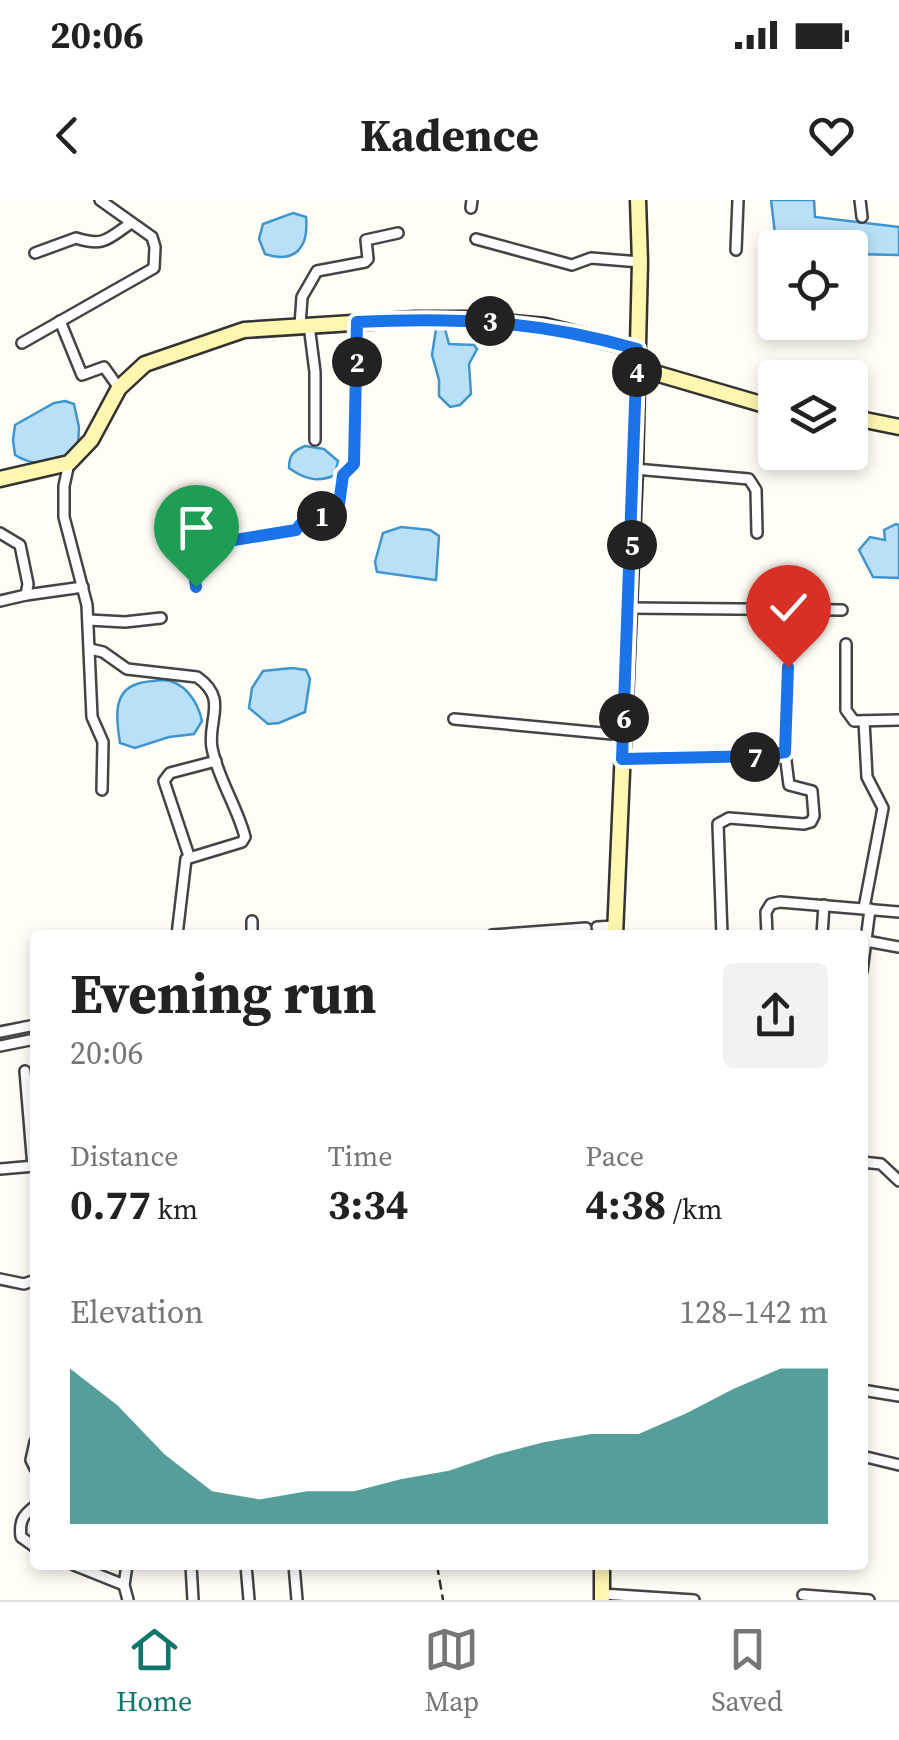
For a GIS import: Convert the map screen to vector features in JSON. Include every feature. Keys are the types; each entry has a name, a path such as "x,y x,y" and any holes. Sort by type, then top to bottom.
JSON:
{"street":[{"path":"22,343 154,268 154,242 100,200"},
{"path":"616,930 635,469 638,200"},
{"path":"736,250 738,200"},
{"path":"860,200 862,218"},
{"path":"35,252 76,238 100,243 131,224"},
{"path":"315,440 315,372 302,297 317,270 365,262 366,240 398,233"},
{"path":"476,239 572,265 591,258 640,262"},
{"path":"0,480 68,464 91,440 119,388 135,371 157,358 262,326 415,319 510,322 588,335 637,349"},
{"path":"60,321 82,375 104,367 119,388"},
{"path":"196,587 192,559 198,546 296,530 304,520 338,512 343,475 354,464 357,322"},
{"path":"638,368 758,403"},
{"path":"868,421 899,427"},
{"path":"68,464 64,517 88,620 92,717 103,742 102,790"},
{"path":"635,469 749,479 756,490 757,532"},
{"path":"0,533 20,546 24,554 26,595"},
{"path":"0,600 82,587"},
{"path":"628,608 842,610"},
{"path":"88,620 125,622 161,618"},
{"path":"846,644 846,710 854,721 899,720"},
{"path":"90,649 103,652 127,670 179,673 206,683 216,710 211,741 216,761 246,836 242,842 189,856"},
{"path":"722,930 718,824 729,818 804,824 814,816 812,790 788,785 788,667"},
{"path":"454,719 623,734"},
{"path":"864,721 868,778 883,808 866,930"},
{"path":"622,759 762,756 785,752"},
{"path":"177,930 182,870 189,856 164,781 170,773 216,761"},
{"path":"767,930 766,912 771,904 780,902 899,912"},
{"path":"822,930 824,905"},
{"path":"252,921 252,930"},
{"path":"563,930 608,930"},
{"path":"868,941 899,947"},
{"path":"0,1032 30,1026"},
{"path":"0,1046 30,1040"},
{"path":"25,1071 30,1124"},
{"path":"868,1163 881,1164 899,1181"},
{"path":"0,1169 30,1166"},
{"path":"0,1279 30,1282"},
{"path":"868,1391 899,1396"},
{"path":"868,1457 899,1465"},
{"path":"30,1510 20,1526 21,1537 30,1543"},
{"path":"87,1570 124,1584"},
{"path":"126,1570 124,1584 128,1600"},
{"path":"191,1570 192,1600"},
{"path":"246,1570 248,1600"},
{"path":"294,1570 296,1600"},
{"path":"602,1570 602,1597 694,1600"},
{"path":"803,1595 870,1600"}],"path":[{"path":"438,1570 443,1600"}],"water":[{"path":"771,200 814,200 815,217 899,227 899,255 868,254 868,230 775,230"},
{"path":"293,213 306,217 303,245 285,257 265,254 259,239 263,224"},
{"path":"441,327 449,344 474,345 477,349 469,364 471,394 460,405 450,407 439,396 432,355 436,329"},
{"path":"65,401 74,404 78,446 64,457 48,462 32,462 15,455 15,425"},
{"path":"305,446 324,449 338,461 335,475 311,479 289,468 292,454"},
{"path":"896,524 899,578 873,577 859,550 870,537 885,540 884,530"},
{"path":"401,527 430,530 439,536 436,580 377,572 375,562 383,533"},
{"path":"306,670 310,679 305,712 268,724 249,708 252,688 263,671"},
{"path":"162,680 177,684 193,700 202,721 194,734 135,748 120,743 118,709 123,694 140,683"}],"route":[{"path":"196,587 192,559 198,546 296,530 304,520 338,512 343,475 354,467 357,322 471,320 545,326 637,349 622,759 780,755 787,748 788,667"}]}
